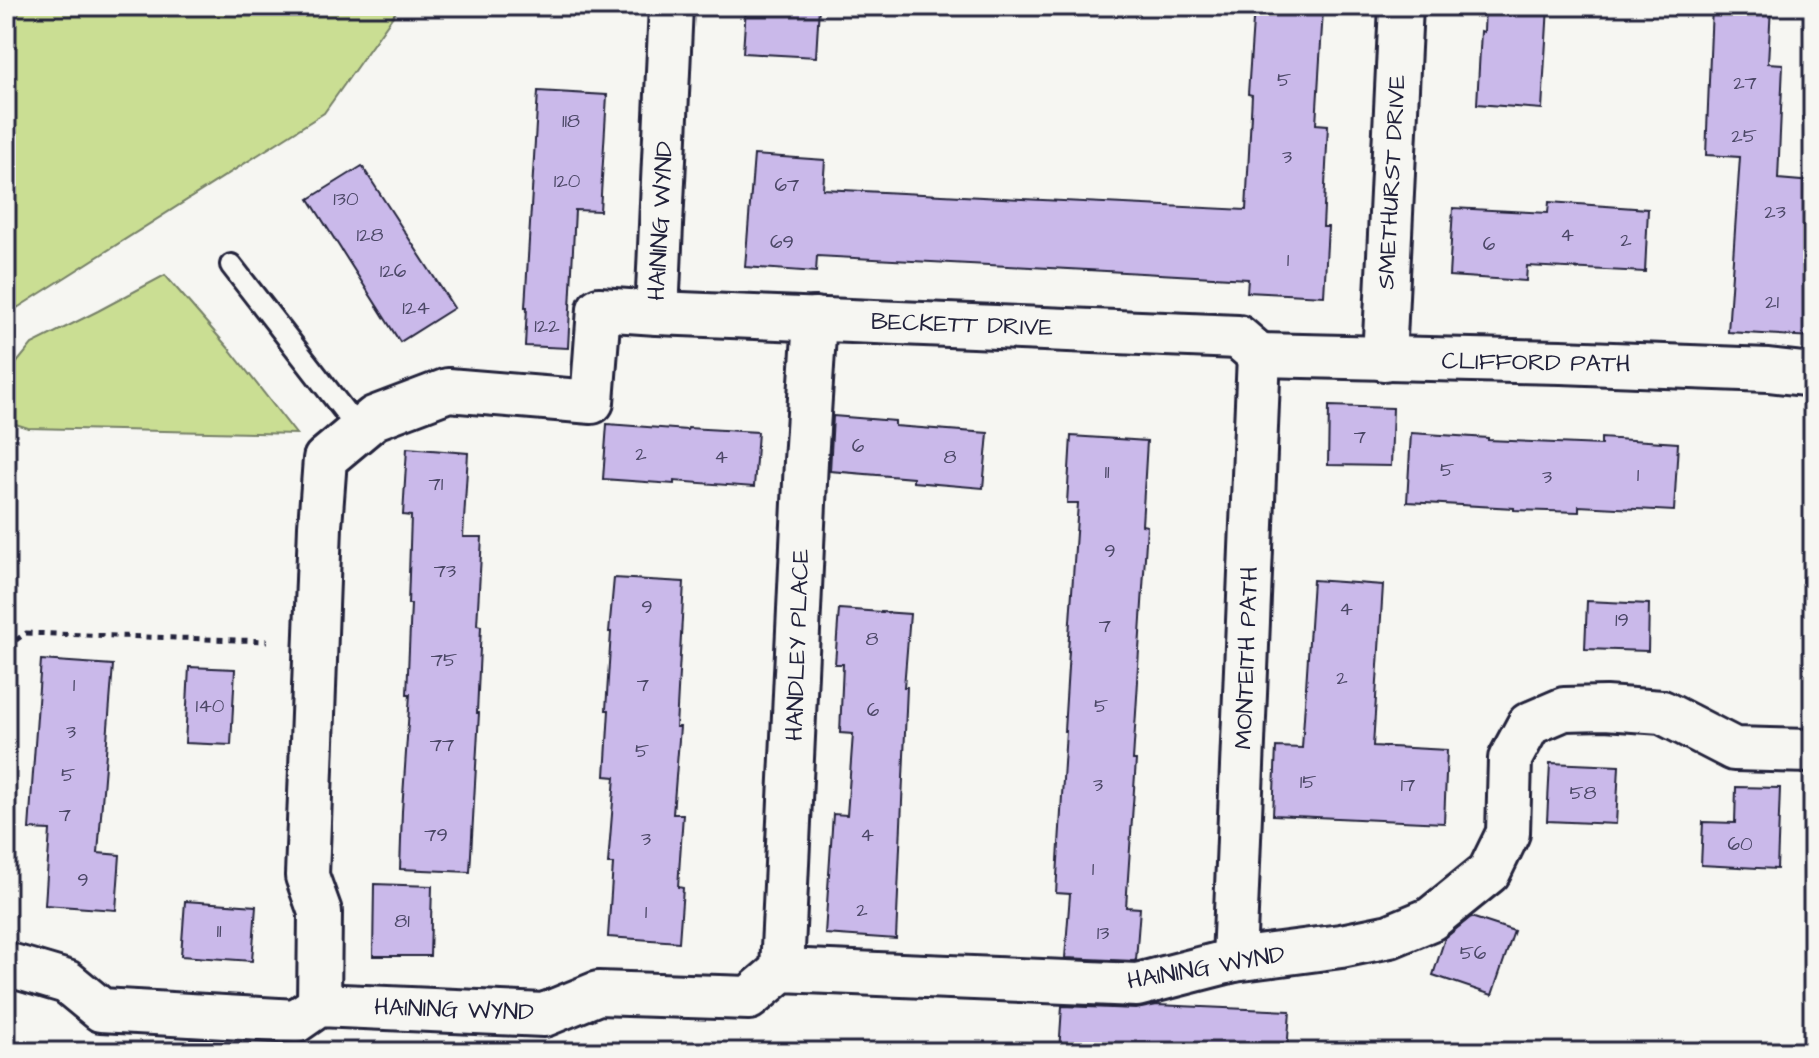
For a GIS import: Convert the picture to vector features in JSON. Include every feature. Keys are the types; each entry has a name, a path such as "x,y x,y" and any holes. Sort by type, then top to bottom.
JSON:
{"street":[{"name":"HAINING WYND","path":"319,1005 320,912 307,876 325,459 374,418 448,390 592,402 599,309 657,313 671,6"},
{"name":"SMETHURST DRIVE","path":"1384,359 1401,6"},
{"name":"BECKETT DRIVE","path":"657,313 1238,337 1259,355"},
{"name":"HANDLEY PLACE","path":"782,970 815,319"},
{"name":"CLIFFORD PATH","path":"1259,355 1561,362 1768,370 1813,375"},
{"name":"MONTEITH PATH","path":"1234,960 1259,355"},
{"name":"HAINING WYND","path":"6,964 67,982 101,1010 296,1021 319,1005 544,1015 598,993 749,998 782,970 1137,985 1234,960 1378,939 1431,919 1489,872 1508,833 1510,759 1529,724 1564,709 1662,712 1734,749 1813,751"}],"lane":[{"path":"231,265 359,430"}],"path":[{"path":"6,647 26,633 316,642"}],"green space":[{"path":"6,6 400,6 324,113 6,315"},
{"path":"165,275 231,351 296,434 28,428 6,421 6,376 32,344"}],"building":[{"path":"746,6 819,6 816,57 743,53"},
{"path":"1254,6 1323,10 1316,124 1328,125 1323,227 1328,227 1324,296 1247,292 1248,279 817,256 816,272 745,267 754,155 825,160 823,189 1246,210 1252,95 1248,94"},
{"path":"1485,6 1548,6 1542,109 1477,104"},
{"path":"1712,6 1771,6 1768,63 1783,64 1778,179 1813,182 1813,337 1728,332 1740,157 1706,155"},
{"path":"538,91 607,95 600,211 575,210 568,348 525,346"},
{"path":"362,166 454,308 400,342 309,199"},
{"path":"1549,202 1648,209 1645,272 1527,266 1526,281 1449,276 1453,208 1548,213"},
{"path":"1329,406 1393,408 1391,466 1328,465"},
{"path":"833,416 895,421 895,426 988,433 983,488 830,471"},
{"path":"607,424 758,432 754,487 603,479"},
{"path":"1411,433 1601,445 1601,438 1678,443 1674,511 1579,506 1579,512 1514,510 1407,502"},
{"path":"1071,436 1147,441 1142,525 1147,526 1126,907 1140,908 1134,961 1065,958 1070,894 1056,893 1078,503 1067,503"},
{"path":"407,448 468,453 463,537 482,537 477,625 481,626 479,713 470,872 400,869 410,694 407,694 411,516 403,515"},
{"path":"614,578 684,582 676,727 680,727 673,814 683,814 678,887 683,888 679,942 608,937 613,864 608,864 615,777 605,776 609,710 606,710"},
{"path":"1313,580 1383,585 1373,746 1447,750 1444,823 1273,815 1276,747 1302,748"},
{"path":"1587,601 1649,604 1648,651 1585,649"},
{"path":"839,609 910,614 904,687 907,687 896,939 825,934 833,814 847,815 853,734 840,733 843,664 835,664"},
{"path":"41,660 113,665 98,853 120,855 116,910 45,905 50,830 29,829"},
{"path":"189,667 235,669 231,745 185,743"},
{"path":"1550,763 1619,766 1616,824 1547,821"},
{"path":"1736,787 1780,788 1777,869 1701,865 1703,822 1735,823"},
{"path":"374,884 432,886 430,956 373,956"},
{"path":"185,901 256,906 252,961 181,956"},
{"path":"1471,917 1514,931 1492,995 1433,975 1445,938"},
{"path":"1157,1005 1290,1011 1287,1052 1059,1052 1062,1006 1136,1009"}]}
